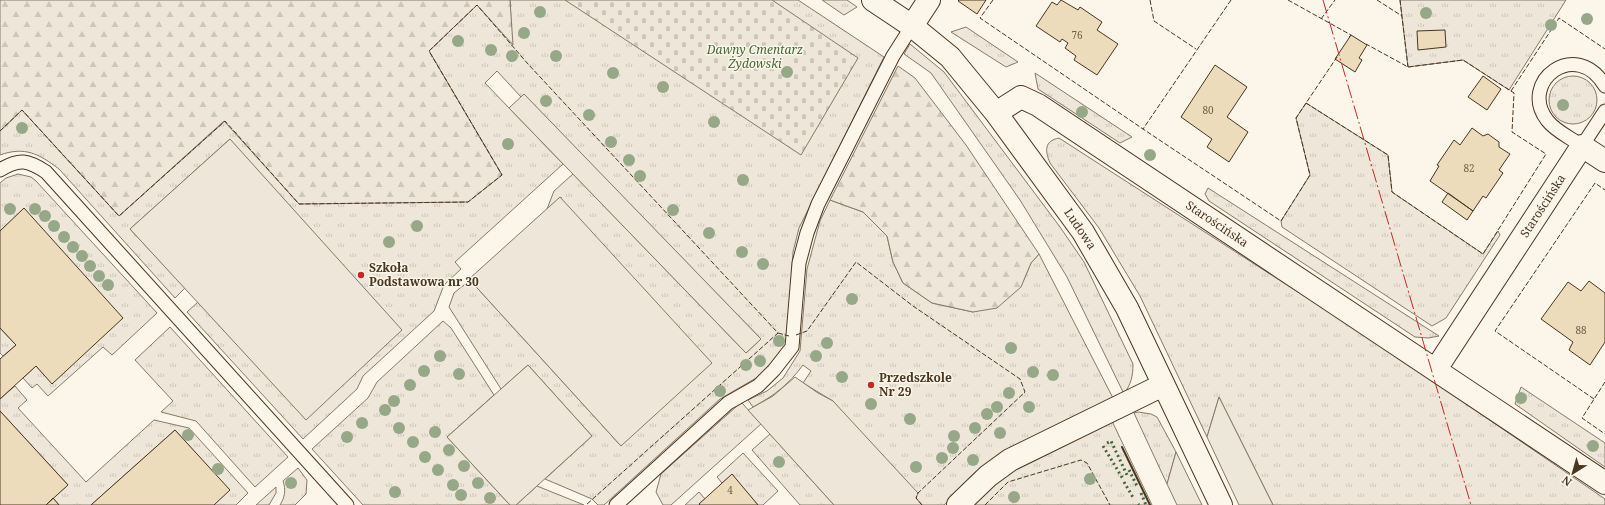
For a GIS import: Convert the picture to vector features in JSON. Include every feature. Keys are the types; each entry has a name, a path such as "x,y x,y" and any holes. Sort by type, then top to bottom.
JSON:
{"street":[{"name":"Ludowa","path":"873,0 912,26 950,57 996,113 1079,227 1105,267 1164,385 1221,505"},
{"path":"912,26 929,0"},
{"name":"Starościńska","path":"996,113 1021,97 1038,105 1605,483"},
{"path":"1582,146 1605,161"},
{"name":"Starościńska","path":"1436,369 1582,146"},
{"path":"958,505 988,476 1010,460 1164,385"}],"lane":[{"path":"616,505 728,403 758,386 774,370 792,347 799,264 807,233 815,211 893,56 912,26"},
{"path":"1605,86 1600,77 1591,70 1581,65 1570,64 1560,67 1551,73 1544,81 1539,92 1539,102 1542,113 1548,122 1582,146 1605,111"},
{"path":"0,170 9,164 22,161 34,164 46,172 347,505"}],"green space":[{"path":"0,0 510,0 513,45 477,5 429,51 502,175 468,202 299,204 224,121 119,216 22,110 0,131"},
{"path":"510,0 798,0 884,57 799,228 793,252 788,336 784,349 763,374 720,399 604,505 598,505 592,499 545,479 592,436 528,365 501,389 449,307 454,293 470,280 621,446 561,197 547,209 554,191 573,174 746,353 761,339 524,95 521,97 497,71 485,83 563,164 455,262 461,269 444,285 434,311 363,376 357,389 303,439 187,312 198,302 306,419 230,139 130,229 185,288 175,298 59,169 45,159 31,153 17,151 0,155 0,131 22,110 119,216 225,121 299,204 502,175 429,51 477,5 512,43"},
{"name":"Dawny Cmentarz Żydowski","path":"565,0 772,0 858,58 801,155"},
{"path":"822,0 847,0 857,7 844,15"},
{"path":"1400,0 1566,0 1509,90 1463,60 1408,67"},
{"path":"966,27 1018,62 1006,67 951,32"},
{"path":"910,44 944,72 1060,227 1084,262 1133,364 1131,380 1124,394 1067,277 1020,200 931,73 904,54"},
{"path":"898,66 915,78 966,145 1039,254 1031,263 1021,287 997,308 973,312 932,303 903,283 893,262 887,236 863,212 830,200"},
{"path":"1035,73 1132,137 1120,143 1038,89"},
{"path":"1568,76 1578,76 1590,83 1597,95 1597,105 1590,117 1578,124 1568,124 1560,120 1553,113 1549,105 1549,95 1553,87 1560,80"},
{"path":"524,94 761,339 746,353 509,108"},
{"path":"1306,103 1388,155 1392,192 1483,254 1498,231 1500,235 1446,318 1432,326 1282,227 1281,221 1310,175 1296,118"},
{"path":"1059,138 1380,345 1605,499 1605,505 1273,505 1219,397 1207,437 1140,296 1099,228 1050,163 1047,154 1048,144 1054,139"},
{"path":"230,139 402,330 306,420 130,229"},
{"path":"18,174 31,177 36,181 157,313 112,355 103,347 48,396 37,384 32,388 23,378 36,366 52,383 24,209 0,231 0,183 6,178"},
{"path":"1208,188 1439,336 1428,338 1415,337 1209,201 1205,194"},
{"path":"560,197 712,363 621,446 469,279"},
{"path":"830,200 863,212 887,236 893,262 903,283 932,303 973,312 1021,286 1031,263 1039,254 1114,400 960,490 944,505 922,505 833,401 803,383 811,371 803,365 781,389 753,407 748,400 767,391 783,378 800,351 807,269 820,221"},
{"path":"443,321 451,328 494,395 447,437 510,505 363,505 312,449 368,398 377,382"},
{"path":"170,327 288,457 255,487 196,421 161,412 173,401 135,360"},
{"path":"0,328 16,345 3,356 0,353"},
{"path":"528,365 592,436 516,505 510,505 447,437"},
{"path":"795,377 818,393 833,401 918,493 916,498 922,505 834,505 748,410 773,396"},
{"path":"15,386 27,400 18,408 86,482 154,420 189,428 248,493 236,505 214,505 229,490 175,430 91,505 59,505 53,498 68,485 0,411 0,399"},
{"path":"1521,387 1605,443 1605,467 1515,404"},
{"path":"742,403 761,424 671,505 663,505 656,492 661,474"},
{"path":"1138,412 1151,414 1157,417 1176,452 1167,484 1134,413"},
{"path":"1112,421 1152,505 972,505 1008,471"},
{"path":"770,434 834,505 800,505 752,450"},
{"path":"743,453 778,491 763,505 758,505 732,475 722,483 717,477"},
{"path":"298,468 307,480 306,494 295,505 280,505 284,493 283,481"},
{"path":"537,486 584,505 516,505"},
{"path":"276,487 276,493 269,505 256,505"},
{"path":"699,492 705,499 699,504 700,505 685,505"}],"shaded area":[{"path":"1219,397 1273,505 1239,505 1207,437"},
{"path":"1176,452 1202,505 1177,505 1167,484"}],"building":[{"path":"986,0 977,14 958,1"},
{"path":"1061,0 1078,10 1080,7 1102,22 1097,30 1118,44 1097,75 1074,60 1076,56 1065,48 1068,43 1062,39 1060,42 1036,26 1052,2 1057,5"},
{"path":"1445,30 1446,47 1418,50 1417,31"},
{"path":"1351,35 1367,45 1359,58 1362,60 1355,72 1335,59"},
{"path":"1215,65 1247,87 1227,117 1248,132 1229,162 1207,147 1212,139 1181,117"},
{"path":"1483,76 1501,89 1487,110 1468,97"},
{"path":"1472,128 1483,136 1488,134 1499,142 1499,147 1510,154 1499,170 1503,173 1486,198 1483,196 1473,211 1430,181 1439,166 1437,165 1454,140 1460,145"},
{"path":"1448,193 1473,211 1467,220 1442,202"},
{"path":"24,208 123,318 52,384 36,366 0,399 0,359 16,345 0,328 0,231"},
{"path":"1589,281 1605,293 1605,342 1590,365 1569,350 1573,342 1541,319 1568,282 1581,291"},
{"path":"0,411 68,485 46,505 0,505"},
{"path":"175,430 230,490 214,505 91,505"},
{"path":"732,474 758,505 699,504"},
{"path":"53,498 59,505 46,505"}],"hedge":[{"path":"1107,443 1111,441 1128,477"},
{"path":"1103,446 1123,479"},
{"path":"1129,470 1137,486"},
{"path":"1124,482 1134,499"},
{"path":"1141,493 1146,505"}],"fence":[{"path":"993,0 980,18 1143,129"},
{"path":"1150,0 1154,21 1196,49"},
{"path":"1231,0 1143,129 1281,221 1310,175 1296,118 1337,57"},
{"path":"1288,0 1351,35 1349,37"},
{"path":"1321,19 1335,0"},
{"path":"1377,0 1402,16"},
{"path":"1400,0 1408,67"},
{"path":"0,131 22,110 119,216 225,121 299,204 468,202 502,175 429,51 477,5 528,64 778,333 586,505"},
{"path":"1511,91 1559,18 1605,49"},
{"path":"1306,103 1388,155 1392,192 1483,254 1546,154 1512,132 1514,93 1463,60 1408,67 1366,44"},
{"path":"1594,399 1495,331 1595,183 1605,190"},
{"path":"796,335 807,331 856,262 913,306 1020,379 1025,392 918,493 916,498 922,505"},
{"path":"778,333 789,336"},
{"path":"1605,382 1582,418 1605,434"},
{"path":"985,505 1008,482 1081,460 1087,463 1110,505"}],"wall":[{"path":"1122,447 1150,505"}],"power":[{"path":"1323,0 1471,505"}],"place":[{"name":"Szkoła Podstawowa nr 30","path":"361,275"},
{"name":"Przedszkole Nr 29","path":"871,385"}]}
